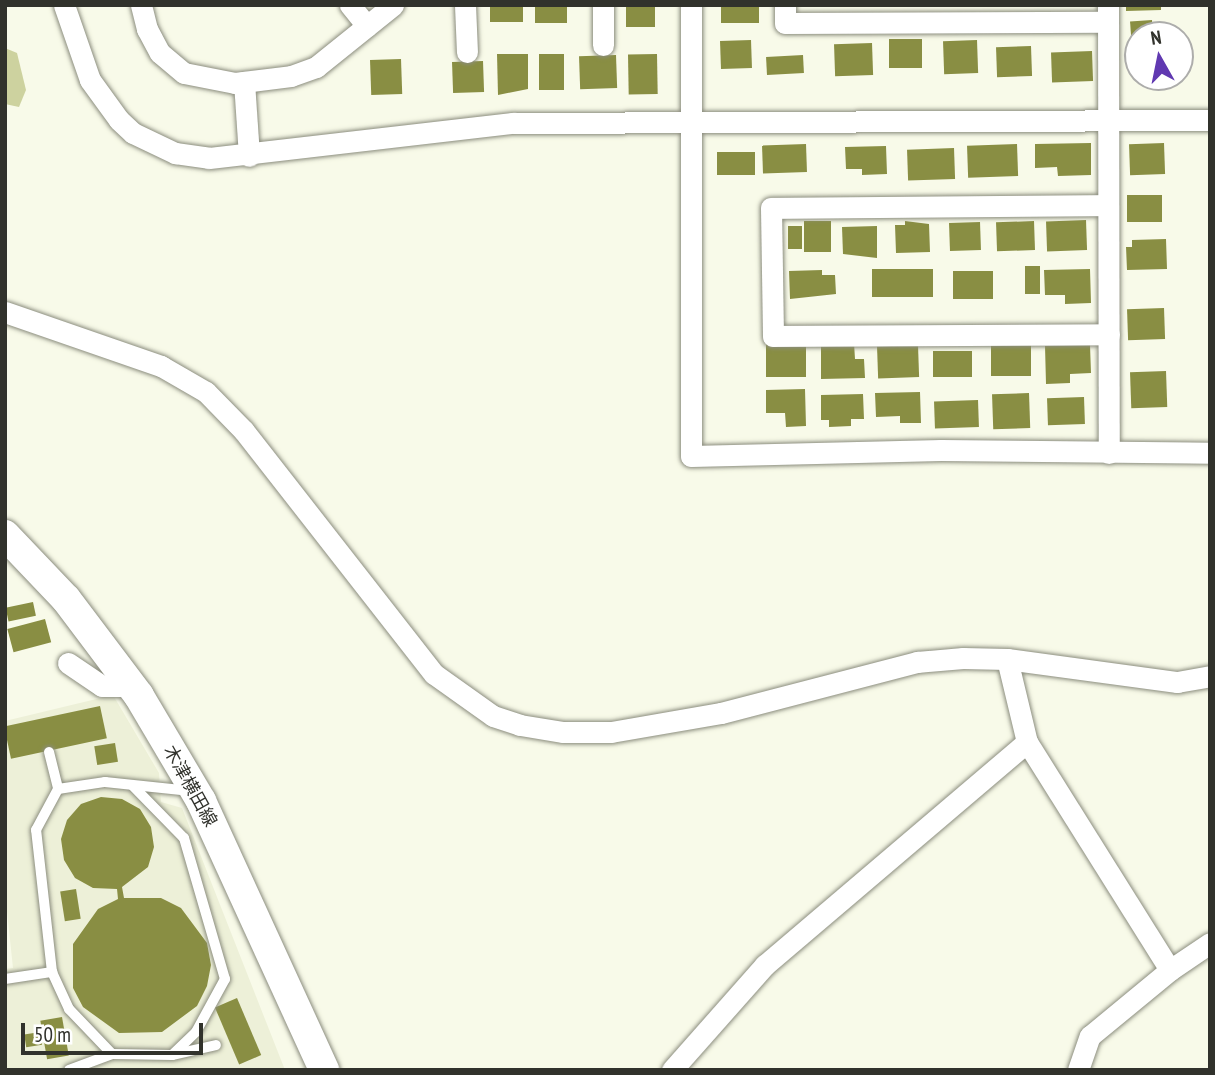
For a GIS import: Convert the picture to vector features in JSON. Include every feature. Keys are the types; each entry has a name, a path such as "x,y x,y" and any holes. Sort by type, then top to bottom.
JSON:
{"main road":[{"name":"木津横田線","path":"11,548 66,598 131,685 195,790 324,1070"}],"street":[{"path":"64,5 90,80 133,133 175,153 209,158 249,156 513,123 1210,120"},
{"path":"141,5 147,29 160,53 184,73 244,82 291,76 316,67 393,5"},
{"path":"350,5 366,26"},
{"path":"465,5 467,52"},
{"path":"603,45 604,5"},
{"path":"691,5 691,456 941,450 1210,453"},
{"path":"785,5 785,23 1108,14 1109,453"},
{"path":"244,82 249,156"},
{"path":"1108,205 771,208 772,336 1109,334"},
{"path":"5,312 162,366 206,392 244,431 434,674 493,716 520,725 563,732 611,732 721,713 917,662 1007,659 1177,682 1210,676"},
{"path":"1007,659 1027,742 1170,970"},
{"path":"68,663 102,686 131,685"},
{"path":"672,1070 765,965 1027,742"},
{"path":"1077,1070 1090,1036 1170,970 1210,943"}],"lane":[{"path":"49,752 58,789 36,830 52,972 69,1009 113,1054"},
{"path":"58,789 105,782 195,790"},
{"path":"133,786 184,838 225,979 196,1032 172,1055"},
{"path":"5,979 52,972"},
{"path":"69,1070 113,1054 172,1055 216,1045"}],"shaded area":[{"path":"113,695 159,773 161,802 182,808 285,1070 5,1070 5,969 13,968 5,893 5,721"}],"green space":[{"path":"5,48 17,53 26,90 19,107 5,104"}],"building":[{"path":"490,5 523,5 523,22 490,22"},
{"path":"535,5 567,5 567,23 535,23"},
{"path":"626,5 655,5 655,27 626,27"},
{"path":"721,5 759,5 759,23 721,23"},
{"path":"1126,5 1161,5 1161,10 1126,11"},
{"path":"889,39 922,39 922,68 889,68"},
{"path":"751,40 752,68 721,69 720,41"},
{"path":"977,40 978,73 944,74 943,41"},
{"path":"872,43 873,75 835,76 834,44"},
{"path":"1031,46 1032,76 997,77 996,47"},
{"path":"1092,51 1093,81 1052,82 1051,52"},
{"path":"497,54 528,54 528,89 498,95"},
{"path":"539,54 564,54 564,90 539,90"},
{"path":"657,54 658,94 629,95 628,55"},
{"path":"616,55 617,88 580,89 579,56"},
{"path":"803,55 804,73 767,75 766,57"},
{"path":"401,59 402,94 371,95 370,60"},
{"path":"483,61 484,92 453,93 452,62"},
{"path":"1091,143 1091,175 1058,176 1057,167 1035,168 1035,144"},
{"path":"1164,143 1165,174 1130,175 1129,144"},
{"path":"806,144 807,172 763,174 762,146"},
{"path":"1017,144 1018,176 968,178 967,146"},
{"path":"886,146 887,174 862,175 862,169 846,169 845,147"},
{"path":"954,148 955,179 908,181 907,150"},
{"path":"717,152 755,152 755,175 717,175"},
{"path":"1127,195 1162,195 1162,222 1127,222"},
{"path":"1086,220 1087,250 1047,251 1046,221"},
{"path":"804,221 831,221 831,252 804,252"},
{"path":"905,221 929,224 930,252 896,253 895,225 905,225"},
{"path":"1034,221 1035,250 997,251 996,222"},
{"path":"980,222 981,250 950,251 949,223"},
{"path":"788,226 802,226 802,249 788,249"},
{"path":"877,226 877,258 843,254 842,227"},
{"path":"1166,239 1167,269 1127,270 1126,247 1132,247 1132,240"},
{"path":"1025,266 1040,266 1040,294 1025,294"},
{"path":"872,269 933,269 933,297 872,297"},
{"path":"1090,269 1091,303 1065,304 1065,295 1045,295 1044,270"},
{"path":"822,270 822,275 835,275 836,294 790,299 789,271"},
{"path":"953,271 993,271 993,299 953,299"},
{"path":"1164,308 1165,339 1128,340 1127,309"},
{"path":"766,343 806,343 806,377 766,377"},
{"path":"854,343 855,359 864,359 865,378 821,379 821,344"},
{"path":"991,344 1031,344 1031,376 991,376"},
{"path":"918,345 919,377 878,378 877,346"},
{"path":"1090,345 1091,373 1070,374 1070,383 1046,384 1045,346"},
{"path":"933,351 972,351 972,377 933,377"},
{"path":"1166,371 1167,407 1131,408 1130,372"},
{"path":"805,389 806,426 786,427 785,413 766,413 766,390"},
{"path":"920,392 921,423 900,423 900,416 876,417 875,393"},
{"path":"1029,393 1030,428 993,429 992,394"},
{"path":"863,394 864,419 851,419 851,426 829,427 829,420 821,420 821,395"},
{"path":"1084,397 1085,424 1048,425 1047,398"},
{"path":"978,400 979,427 935,429 934,402"},
{"path":"33,602 36,616 9,622 6,608"},
{"path":"45,619 51,642 14,652 7,629"},
{"path":"100,706 107,738 11,759 5,726"},
{"path":"115,743 118,762 97,765 94,746"},
{"path":"101,797 122,799 140,809 151,827 154,847 148,867 122,887 124,898 161,898 181,908 207,943 211,965 207,986 197,1006 162,1032 119,1033 83,1007 73,988 73,944 98,909 118,899 117,889 93,888 75,878 64,860 61,839 67,820 81,804"},
{"path":"76,889 81,919 65,921 60,892"},
{"path":"237,998 261,1055 239,1064 215,1007"},
{"path":"62,1017 69,1055 47,1059 40,1021"},
{"path":"40,1032 42,1045 26,1047 24,1035"}]}
